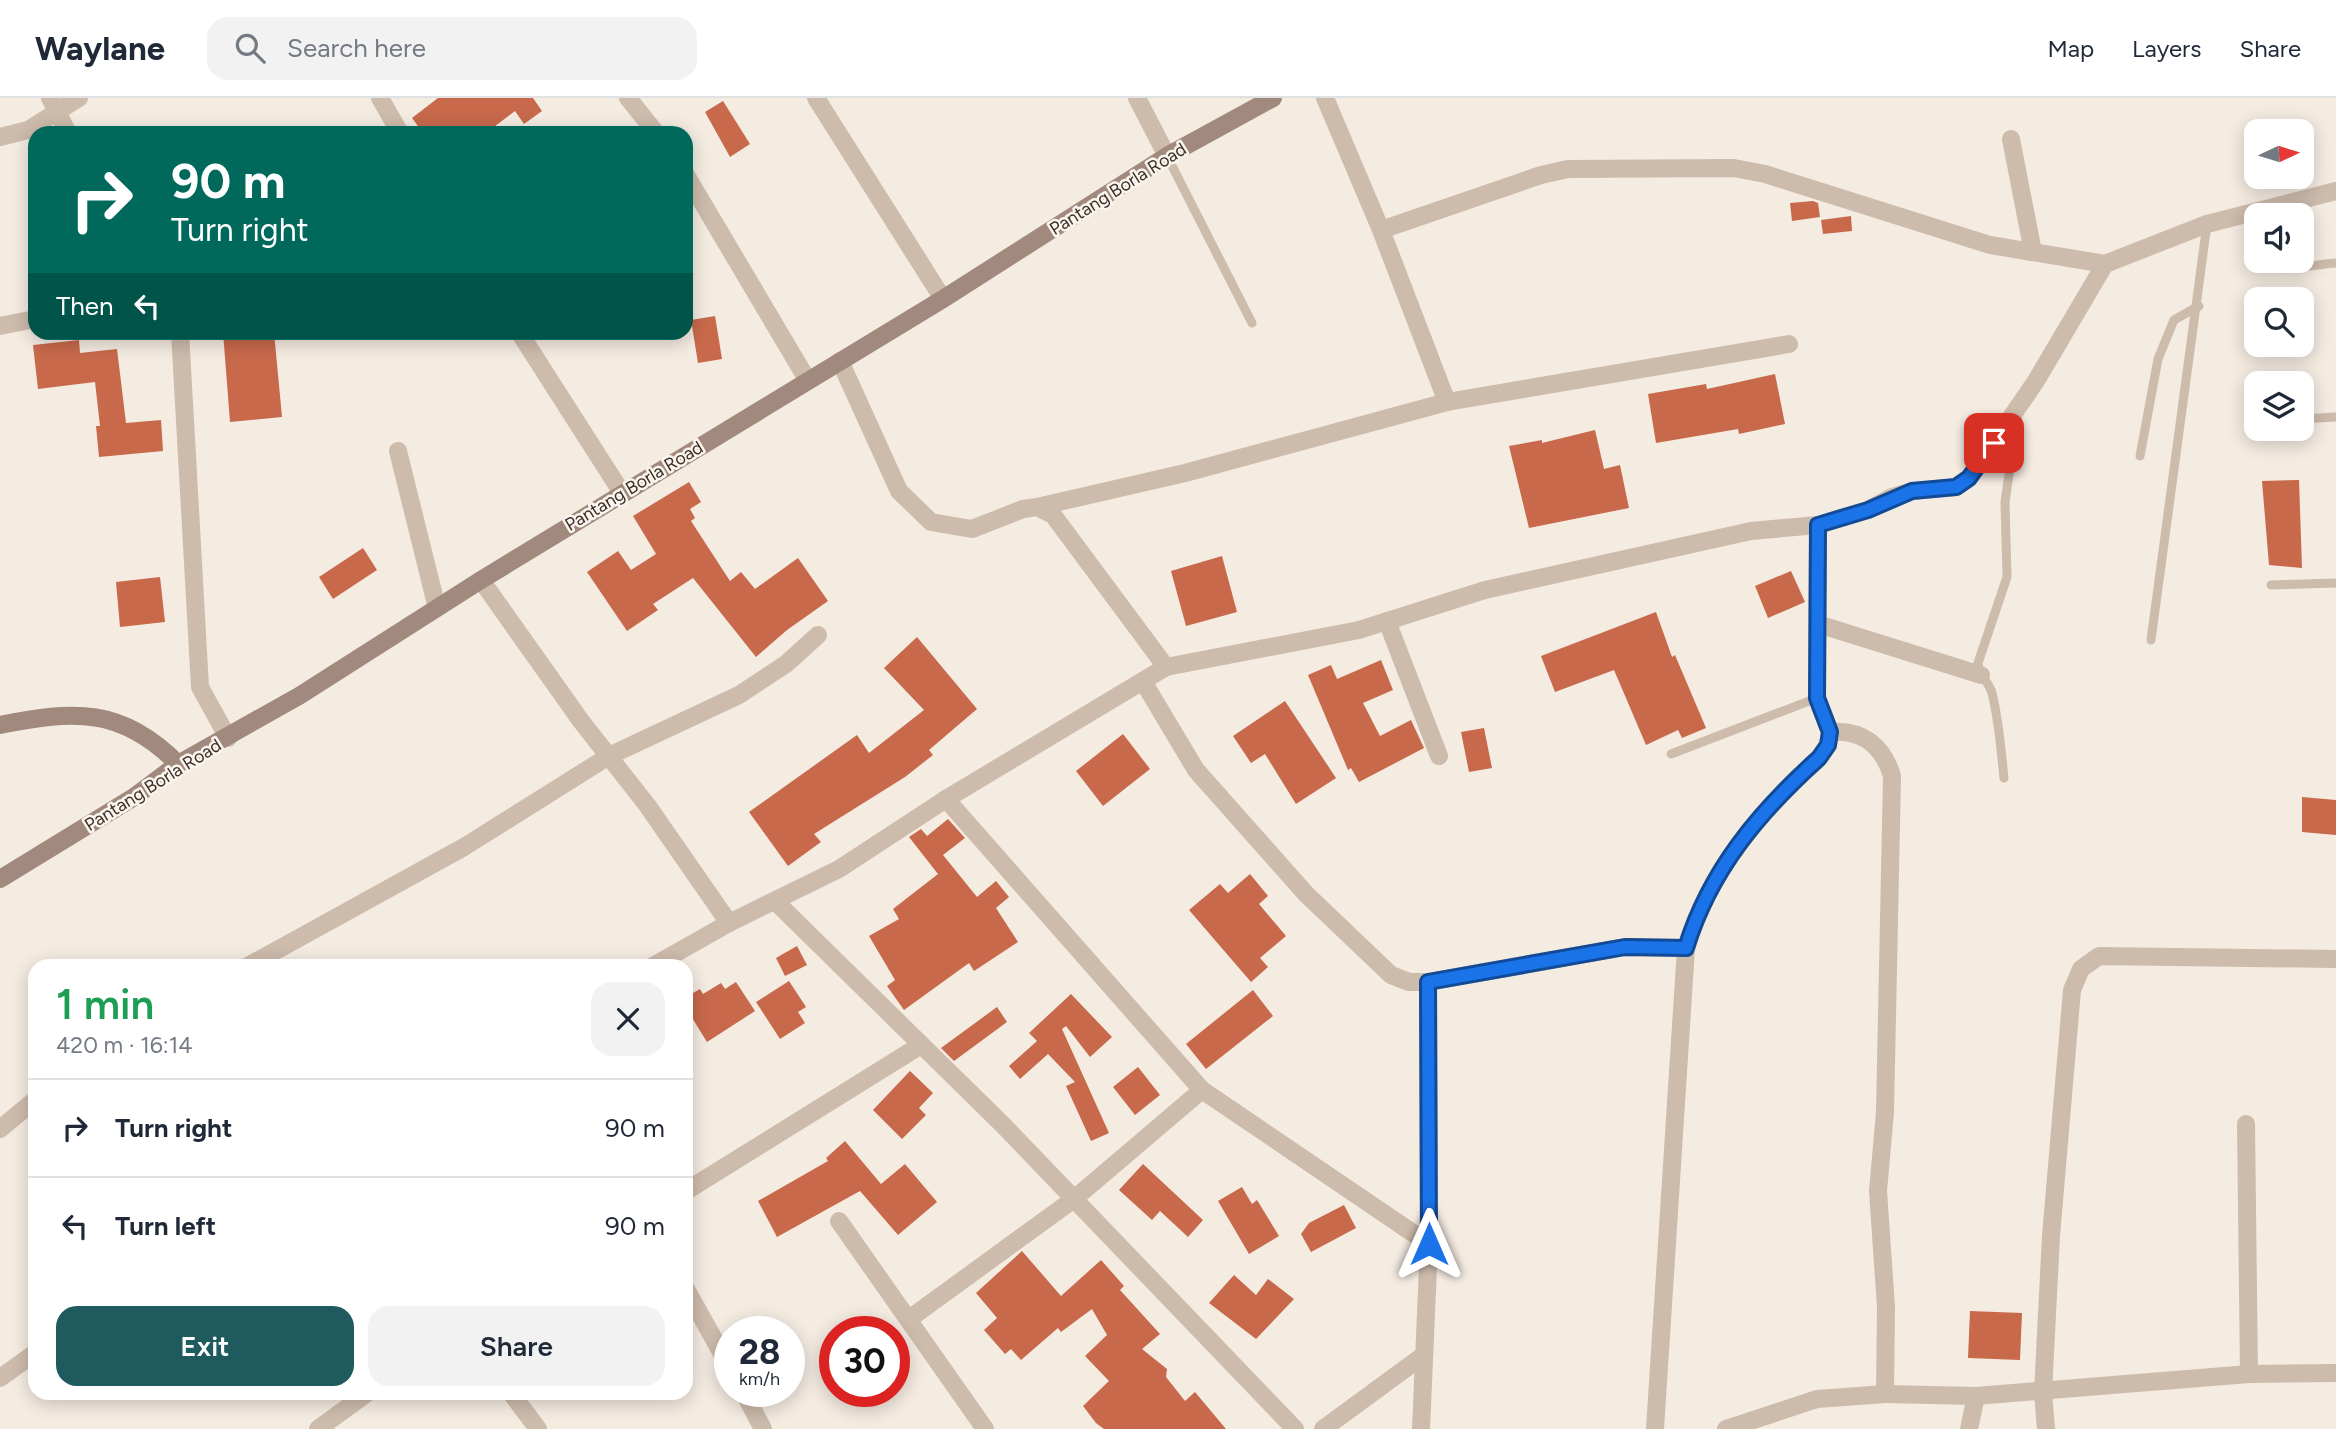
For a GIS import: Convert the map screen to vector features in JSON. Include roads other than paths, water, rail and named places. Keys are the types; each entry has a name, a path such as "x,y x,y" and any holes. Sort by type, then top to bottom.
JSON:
{"street":[{"path":"32,126 54,106 79,98"},
{"path":"380,98 396,126"},
{"path":"628,98 650,126"},
{"path":"816,98 943,299"},
{"path":"1137,98 1167,156"},
{"name":"Pantang Borla Road","path":"0,879 134,797 178,764 228,738 622,492 943,299 1167,156 1273,98"},
{"path":"1325,98 1381,230 1447,402"},
{"path":"54,106 64,126"},
{"path":"0,137 28,130"},
{"path":"2011,139 2033,252"},
{"path":"1381,230 1541,175 1568,169 1734,168 1765,174 1990,245 2105,264 2207,224 2244,219"},
{"path":"693,187 808,381"},
{"path":"2300,203 2336,191"},
{"path":"665,959 729,923 839,869 946,799 1144,683 1166,667 1359,630 1485,590 1751,531 1818,525 1868,510 1912,491 1956,487 1969,478 2018,408 2105,264"},
{"path":"0,326 28,320"},
{"path":"180,340 200,687 228,738"},
{"path":"524,340 622,492"},
{"path":"840,362 899,491 931,522 972,529 1023,509 1185,473 1447,402 1788,344"},
{"path":"398,450 437,608"},
{"path":"1037,507 1053,515 1166,667"},
{"path":"1655,1429 1686,948 1698,909 1749,828 1819,758 1828,745 1830,732 1817,698 1818,525"},
{"path":"481,580 647,805 729,923"},
{"path":"1387,621 1439,756"},
{"path":"1818,624 1981,675"},
{"path":"261,959 464,847 609,756 739,695 786,664 818,635"},
{"path":"1144,683 1196,770 1306,894 1391,975 1409,982 1428,982 1625,947 1686,948"},
{"path":"0,725 76,715 102,718 148,735 178,764"},
{"path":"1830,732 1846,730 1860,734 1881,752 1892,776 1885,1112 1878,1191 1886,1307 1885,1394"},
{"path":"946,799 1202,1090 1429,1244"},
{"path":"775,901 1074,1199 1295,1429"},
{"path":"2046,1429 2043,1392 2051,1236 2072,990 2081,969 2099,956 2336,959"},
{"path":"1421,1429 1429,1244 1428,982"},
{"path":"693,1187 921,1045"},
{"path":"910,1318 1074,1199 1202,1090"},
{"path":"0,1129 28,1106"},
{"path":"2246,1124 2249,1374"},
{"path":"839,1221 907,1316"},
{"path":"693,1302 714,1339"},
{"path":"910,1320 985,1429"},
{"path":"1323,1429 1424,1355"},
{"path":"0,1378 28,1358"},
{"path":"1726,1429 1754,1425 1817,1399 1885,1394 1976,1396 2249,1374 2336,1373"},
{"path":"1969,1429 1976,1396"},
{"path":"318,1429 357,1400"},
{"path":"516,1400 538,1429"},
{"path":"751,1407 763,1429"}],"lane":[{"path":"1167,156 1252,323"},
{"path":"2151,640 2199,306 2207,224"},
{"path":"2314,264 2336,263"},
{"path":"2140,456 2158,359 2174,320 2199,306"},
{"path":"2004,778 1996,710 1990,684 1981,675 1978,663 2007,577 2005,502 2018,408"},
{"path":"2314,418 2336,417"},
{"path":"2271,585 2336,583"},
{"path":"1671,754 1817,698"}]}
